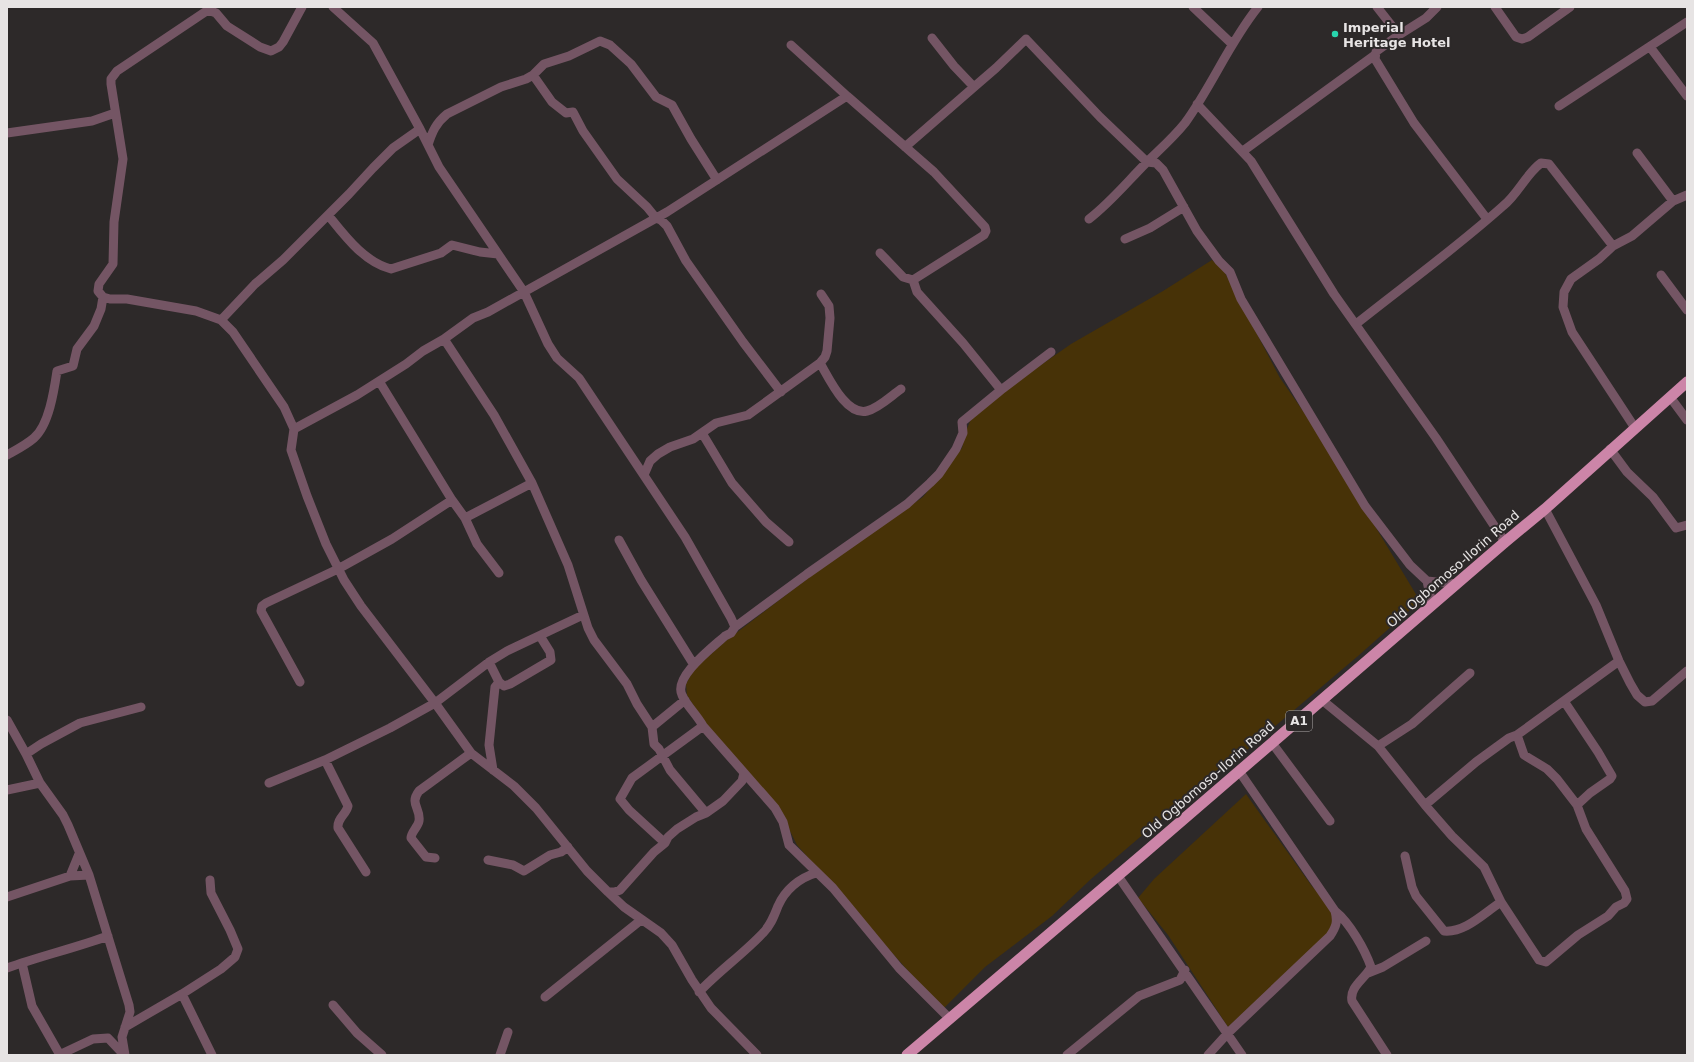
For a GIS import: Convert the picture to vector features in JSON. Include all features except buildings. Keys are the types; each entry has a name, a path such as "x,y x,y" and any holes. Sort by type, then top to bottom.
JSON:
{"highway":[{"name":"Old Ogbomoso-Ilorin Road","path":"906,1055 1118,876 1432,604 1545,509 1610,449 1687,382"}],"street":[{"path":"302,7 283,42 279,47 271,51 260,47 227,26 216,13 211,11 203,12 114,74 111,79 111,84 123,159 114,222 114,258 112,268 99,284 98,291 103,297 110,299 127,299 196,311 221,320 233,332 284,407 294,429 291,450 326,544 338,569 362,606 471,753 514,786 536,808 587,871 608,892 624,907 661,933 672,945 699,992 711,1008 748,1051 757,1055"},
{"path":"333,7 374,43 439,167 524,292 548,344 557,358 579,378 685,537 735,627"},
{"path":"1193,7 1232,44"},
{"path":"1090,219 1109,203 1147,162 1174,136 1197,104 1232,44 1258,7"},
{"path":"1377,7 1399,35"},
{"path":"1244,151 1375,55 1378,50 1426,18 1437,7"},
{"path":"1495,7 1516,37 1522,39 1528,37 1570,7"},
{"path":"1559,106 1687,22"},
{"path":"932,38 954,66 974,87"},
{"path":"905,147 996,68 1026,39 1100,117 1147,162 1156,163 1163,170 1197,231 1219,261 1230,272 1241,299 1366,506 1410,565 1427,581 1432,604"},
{"path":"428,145 439,120 447,114 501,87 518,82 533,75 544,64 569,56 600,41 606,42 631,64 653,94 672,105 691,139 717,180"},
{"path":"791,45 846,96 934,172 985,227 986,231 984,235 912,280"},
{"path":"1650,47 1687,96"},
{"path":"1375,55 1377,64 1414,123 1487,220"},
{"path":"533,75 552,102 566,113 573,112 583,131 624,187 647,207 656,218 661,220 667,226 686,261 743,342 781,392"},
{"path":"294,429 357,395 406,364 423,351 444,339 473,318 488,312 656,218 846,96"},
{"path":"1197,104 1244,151 1334,294 1436,438 1505,542"},
{"path":"7,134 92,121 116,113"},
{"path":"221,320 255,284 283,260 328,215 393,148 420,129"},
{"path":"1637,153 1673,201"},
{"path":"1356,324 1422,271 1468,237 1515,196 1534,168 1541,163 1549,164 1613,246"},
{"path":"1635,428 1572,332 1563,307 1564,292 1571,279 1599,259 1613,246 1632,236 1673,201 1687,195"},
{"path":"1125,239 1150,228 1184,207"},
{"path":"328,215 359,251 373,262 391,269 441,253 452,245 480,252 498,254"},
{"path":"880,253 903,277 912,280 917,292 963,342 1001,390"},
{"path":"1661,274 1687,310"},
{"path":"644,475 650,461 658,454 670,447 693,439 716,423 748,415 825,358 830,318 829,306 821,294"},
{"path":"7,455 35,438 43,428 54,395 58,371 73,366 77,349 94,326 101,309 103,297"},
{"path":"444,339 494,415 532,483 568,565 583,616 594,640 627,684 637,704 652,727 654,744 663,756 670,770 706,813"},
{"path":"950,1019 899,968 833,888 789,845 784,826 775,808 703,726 681,694 681,682 694,665 725,636 731,633 735,627 906,504 930,483 939,474 956,449 962,433 962,422 1051,352"},
{"path":"820,363 850,408 858,411 867,412 874,409 901,388"},
{"path":"379,381 452,500 465,518 477,544 499,573"},
{"path":"1670,397 1687,420"},
{"path":"702,433 732,483 766,522 789,542"},
{"path":"1610,449 1627,472 1653,497 1676,528 1687,525"},
{"path":"465,518 532,483"},
{"path":"300,682 262,611 262,606 338,569 392,539 452,500"},
{"path":"1545,509 1596,605 1619,661 1637,696 1645,702 1652,701 1687,671"},
{"path":"619,540 641,580 694,665"},
{"path":"1427,581 1456,584"},
{"path":"269,783 325,760 390,728 435,703 489,662 507,651 583,616"},
{"path":"489,662 499,682 504,686 510,684 551,660 550,652 540,636"},
{"path":"1425,805 1471,766 1509,738 1517,735 1619,661"},
{"path":"1378,746 1412,724 1470,673"},
{"path":"493,770 489,745 495,687 499,682"},
{"path":"652,727 685,700"},
{"path":"1322,700 1378,746 1452,836 1484,867 1500,902 1539,960 1546,962 1578,935 1608,916 1616,907 1626,901 1627,895 1584,825 1577,805 1552,774 1524,755 1517,735"},
{"path":"1564,701 1572,716 1594,746 1612,776 1577,805"},
{"path":"26,754 80,723 141,707"},
{"path":"7,720 40,783 63,815 89,876 129,1005 130,1012 122,1037 124,1055"},
{"path":"666,843 629,810 620,799 632,778 703,726"},
{"path":"1272,744 1330,821"},
{"path":"435,858 426,857 411,838 419,823 415,796 419,790 471,753"},
{"path":"325,760 348,806 347,811 338,823 338,828 366,872"},
{"path":"1239,771 1336,911 1344,918 1368,957 1371,967 1368,973 1352,990 1351,996 1352,1001 1387,1055"},
{"path":"608,892 620,890 654,852 666,843 668,837 677,829 696,817 706,813 723,801 742,781 744,773"},
{"path":"7,790 40,783"},
{"path":"488,860 513,865 524,871 550,855 561,852 568,847"},
{"path":"70,876 79,854"},
{"path":"1405,856 1412,887 1416,896 1444,931 1450,932 1459,930 1500,902"},
{"path":"699,992 714,976 762,934 770,925 783,897 796,883 803,878 816,873"},
{"path":"7,897 70,876 89,876"},
{"path":"1118,876 1185,970 1242,1055"},
{"path":"125,1027 182,994 221,969 235,957 238,949 211,894 210,880"},
{"path":"1208,1055 1228,1033 1330,936 1336,927 1338,919 1336,911"},
{"path":"545,997 641,920"},
{"path":"7,968 108,936"},
{"path":"1368,973 1383,967 1426,941"},
{"path":"22,963 32,1006 60,1055 92,1039 108,1038 124,1055"},
{"path":"1067,1055 1139,996 1180,980 1185,970"},
{"path":"182,994 212,1055"},
{"path":"333,1005 356,1033 382,1055"},
{"path":"500,1055 508,1032"}],"shaded area":[{"path":"1212,260 1224,271 1280,378 1340,468 1420,601 1358,656 1202,788 1153,826 1091,879 1052,916 985,967 944,1008 875,934 797,845 779,809 707,727 687,695 686,684 694,669 727,640 828,563 923,497 962,448 966,431 972,417 1011,386 1071,344 1163,291"},
{"path":"1246,794 1311,885 1329,906 1333,916 1332,927 1324,938 1228,1027 1168,935 1138,898 1154,879"}],"place":[{"name":"Imperial Heritage Hotel","path":"1335,34"}]}
